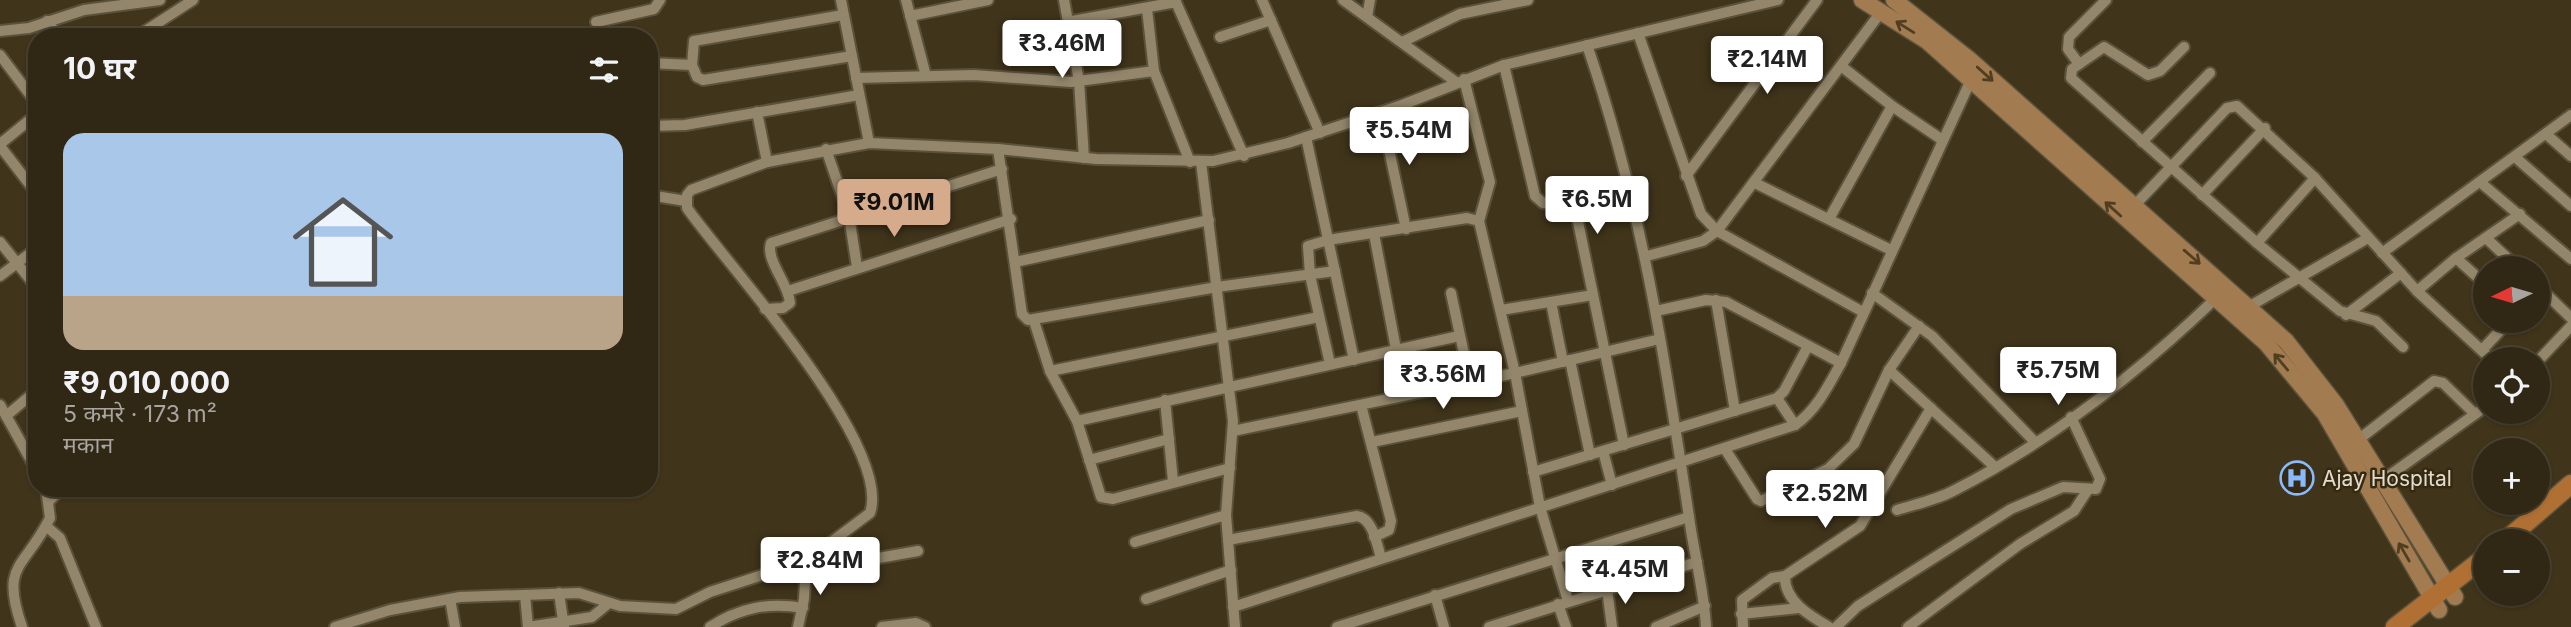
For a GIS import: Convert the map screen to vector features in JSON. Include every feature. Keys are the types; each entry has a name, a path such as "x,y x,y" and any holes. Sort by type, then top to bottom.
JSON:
{"main road":[{"path":"1862,0 1927,41 2215,299 2241,311 2286,341 2336,405 2452,593"},
{"path":"1894,0 1970,60 2134,206 2241,311 2325,414 2436,605"},
{"path":"2519,529 2571,484"},
{"path":"2537,529 2571,500"},
{"path":"2452,593 2473,570"},
{"path":"2395,627 2436,605 2473,580"},
{"path":"2416,627 2436,605"}],"street":[{"path":"29,28 84,10 160,0"},
{"path":"148,28 180,3 193,0"},
{"path":"596,22 654,9 658,7 660,0"},
{"path":"841,0 869,143"},
{"path":"906,0 926,76"},
{"path":"910,16 988,0"},
{"path":"1064,0 1079,81 1084,158"},
{"path":"1262,0 1320,133"},
{"path":"1343,0 1460,80 1490,182 1479,220 1515,373 1540,507 1555,558 1566,627"},
{"path":"1367,17 1370,0"},
{"path":"1402,42 1460,14 1528,0"},
{"path":"798,627 803,608 805,566 870,513 873,498 862,460 836,403 687,208 686,201 691,190 767,162 869,143 998,149 1084,158 1196,162 1244,156 1381,112 1504,65 1779,0"},
{"path":"1686,176 1817,0"},
{"path":"2079,64 2068,49 2069,37 2106,0"},
{"path":"1067,22 1147,9 1176,1 1244,156"},
{"path":"1147,9 1154,71 1196,162 1209,220 1233,431 1226,515 1235,627"},
{"path":"1647,256 1703,240 1717,231 1881,12"},
{"path":"843,15 694,41 692,65 697,77 703,80 852,56"},
{"path":"1220,37 1271,20"},
{"path":"47,21 52,28"},
{"path":"0,31 28,28"},
{"path":"1638,33 1700,214 1717,231 1863,312"},
{"path":"1587,45 1613,120 1647,256 1677,429 1706,627"},
{"path":"2184,47 2154,75 2143,74 2109,47 2100,49 2079,64 2071,74 2074,83 2257,243 2346,315 2376,321 2403,346"},
{"path":"0,55 28,91"},
{"path":"658,63 692,65"},
{"path":"1504,65 1535,196 1543,203 1569,204 1576,212 1624,445"},
{"path":"1841,66 1892,106 1941,139"},
{"path":"856,78 974,75 1079,81 1154,71"},
{"path":"2142,142 2210,73"},
{"path":"1233,607 1725,449 1795,425 1804,419 1841,363 1941,139 1970,82"},
{"path":"658,126 685,125 859,95"},
{"path":"1829,219 1892,106"},
{"path":"2134,206 2232,106 2243,109 2315,178 2417,291 2479,347"},
{"path":"757,112 767,162"},
{"path":"1381,112 1406,229"},
{"path":"2382,253 2571,115"},
{"path":"28,122 0,145 28,182"},
{"path":"2202,195 2265,128"},
{"path":"2546,134 2571,156"},
{"path":"1306,137 1354,360"},
{"path":"826,149 849,216 857,267"},
{"path":"998,149 1011,219 1022,314 1034,321 1217,287 1335,271"},
{"path":"2515,157 2571,206"},
{"path":"765,309 787,306 788,291 770,253 771,243 1002,169"},
{"path":"2257,243 2315,178"},
{"path":"2480,182 2571,259"},
{"path":"1755,183 1891,250"},
{"path":"658,196 686,201"},
{"path":"2417,291 2456,258 2520,214"},
{"path":"1330,364 1310,275 1308,246 1328,240 1467,218 1479,220"},
{"path":"788,291 1011,219"},
{"path":"1015,262 1209,220"},
{"path":"1374,234 1396,349"},
{"path":"2241,311 2299,275 2368,238"},
{"path":"2486,238 2505,256"},
{"path":"0,242 28,277"},
{"path":"0,276 28,255"},
{"path":"2456,258 2473,273"},
{"path":"2346,315 2401,273"},
{"path":"1451,293 1470,382"},
{"path":"1872,293 1940,343 2034,442"},
{"path":"1501,310 1593,295"},
{"path":"1897,510 1947,494 2034,442 2159,351 2215,299"},
{"path":"1656,311 1716,300 1726,302 1841,363"},
{"path":"1716,300 1735,411"},
{"path":"2550,300 2571,318"},
{"path":"1552,302 1590,455"},
{"path":"1050,371 1319,317"},
{"path":"1034,321 1050,371 1077,421 1101,497 1106,499 1230,468"},
{"path":"1725,449 1757,499 1769,500 1828,469 1854,444 1889,370 1919,326"},
{"path":"2550,348 2571,326"},
{"path":"2485,347 2498,333"},
{"path":"1077,421 1229,385 1459,336"},
{"path":"1233,431 1515,373 1660,339"},
{"path":"1533,472 1777,398 1784,391 1808,346"},
{"path":"1889,370 1995,467"},
{"path":"2358,440 2434,381 2443,383 2473,412"},
{"path":"28,395 3,410 28,455"},
{"path":"1777,398 1795,425"},
{"path":"1165,400 1173,481"},
{"path":"1361,405 1391,527 1385,534 1374,537"},
{"path":"1743,627 1742,600 1772,578 1784,576 1860,526 1931,408"},
{"path":"1372,442 1522,411"},
{"path":"2383,480 2473,415"},
{"path":"1836,627 1858,606 2011,509 2063,487 2087,491 2096,489 2100,480 2071,417"},
{"path":"1089,460 1169,439"},
{"path":"1603,451 1612,485"},
{"path":"1909,627 2020,544 2074,511 2087,491"},
{"path":"22,627 9,601 8,583 50,518 49,497"},
{"path":"50,500 53,497"},
{"path":"1135,542 1226,515"},
{"path":"1228,540 1357,516 1366,519 1381,558"},
{"path":"1337,627 1689,517"},
{"path":"46,526 60,538 96,627"},
{"path":"335,627 390,610 450,599 559,593 579,593 609,603 664,610 676,608 710,592 805,566 918,551"},
{"path":"1489,627 1697,562"},
{"path":"1146,599 1231,570"},
{"path":"1784,576 1786,588 1799,608 1829,627"},
{"path":"1607,589 1612,627"},
{"path":"559,593 564,624"},
{"path":"525,595 528,627 592,618 609,603"},
{"path":"1435,595 1444,627"},
{"path":"450,599 455,627"},
{"path":"710,627 727,616 757,606 773,604 803,608"},
{"path":"1656,627 1670,624 1704,606"},
{"path":"1741,614 1799,608"},
{"path":"882,627 916,622 925,627"}],"place":[{"name":"Ajay Hospital","path":"2297,478"}]}
